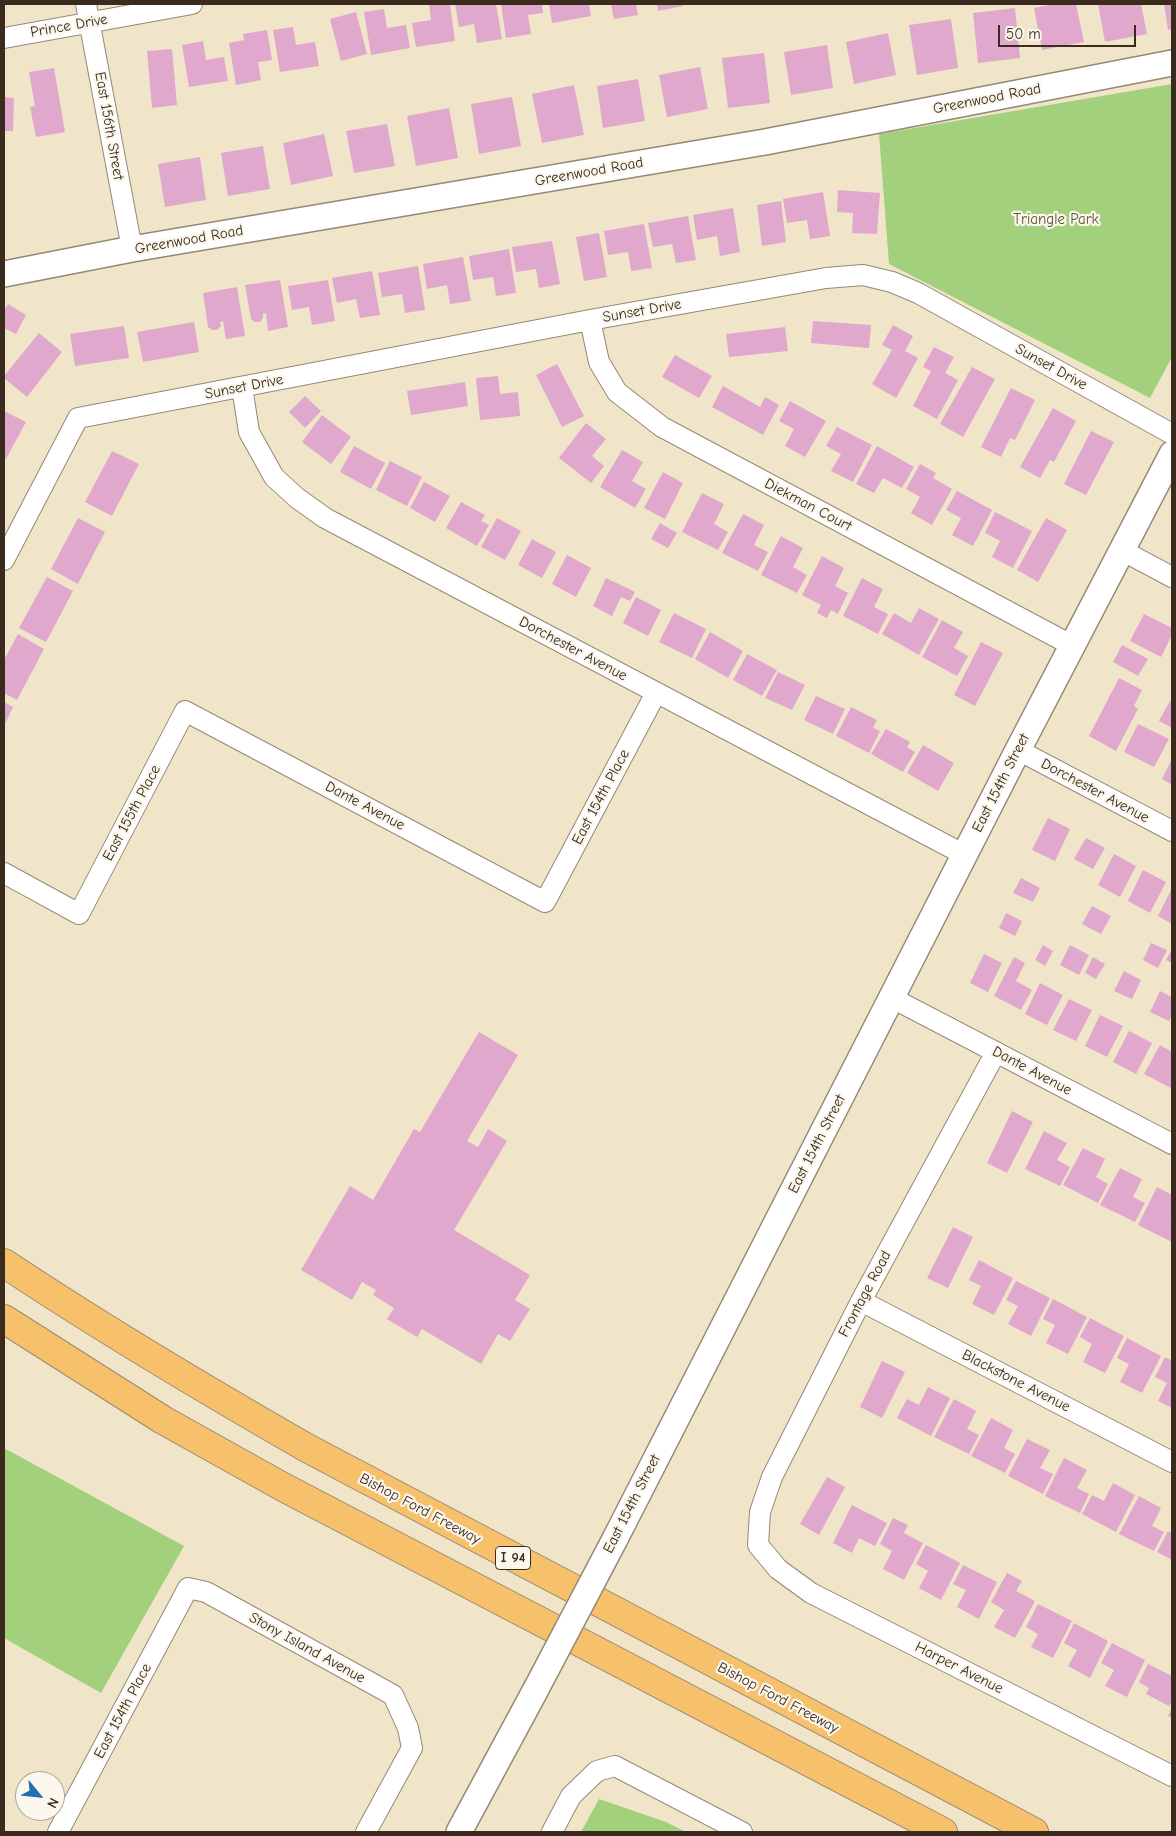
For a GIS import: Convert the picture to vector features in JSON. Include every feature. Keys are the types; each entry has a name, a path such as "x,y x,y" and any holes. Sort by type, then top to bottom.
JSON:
{"highway":[{"name":"Bishop Ford Freeway","path":"4,1263 82,1315 189,1381 307,1448 1034,1832"},
{"path":"4,1319 163,1420 282,1488 942,1832"}],"street":[{"name":"Prince Drive","path":"4,38 88,13 192,4"},
{"name":"East 156th Street","path":"88,13 132,249"},
{"name":"Greenwood Road","path":"4,274 132,249 765,142 1172,63"},
{"name":"Sunset Drive","path":"4,560 78,418 590,320 826,278 863,274 892,282 918,293 1172,434"},
{"name":"Diekman Court","path":"590,320 599,362 617,392 662,427 1073,646"},
{"name":"Dorchester Avenue","path":"242,387 249,432 274,477 297,498 325,518 965,855"},
{"name":"East 154th Street","path":"459,1832 615,1539 1018,750 1172,454"},
{"path":"1123,551 1172,577"},
{"name":"East 154th Place","path":"545,902 656,693"},
{"name":"Dante Avenue","path":"185,711 545,902"},
{"name":"East 155th Place","path":"4,873 79,914 185,711"},
{"name":"Dorchester Avenue","path":"1018,750 1172,831"},
{"name":"Dante Avenue","path":"892,998 1172,1144"},
{"name":"Frontage Road","path":"758,1545 760,1512 772,1477 861,1301 996,1052"},
{"name":"Blackstone Avenue","path":"861,1301 1172,1462"},
{"name":"Harper Avenue","path":"758,1545 778,1569 811,1593 1172,1776"},
{"name":"East 154th Place","path":"58,1832 188,1588"},
{"name":"Stony Island Avenue","path":"188,1588 206,1592 393,1695 408,1728 412,1748 366,1832"},
{"path":"552,1832 571,1796 597,1771 614,1766 742,1832"}],"green space":[{"name":"Triangle Park","path":"1172,84 1172,357 1150,398 889,264 879,134"},
{"path":"4,1448 184,1546 101,1693 4,1638"},
{"path":"599,1799 666,1822 686,1832 581,1832"}],"building":[{"path":"429,4 450,4 455,41 416,47 412,23 431,20"},
{"path":"455,4 496,4 502,39 477,43 474,24 459,27"},
{"path":"501,4 542,4 543,13 528,15 531,34 506,38"},
{"path":"549,4 589,4 591,16 552,23"},
{"path":"611,4 636,4 638,15 614,19"},
{"path":"657,4 682,4 683,6 658,11"},
{"path":"1055,4 1076,4 1084,42 1042,50 1034,8"},
{"path":"1098,4 1141,4 1147,34 1105,42"},
{"path":"1164,4 1172,4 1172,29 1168,30"},
{"path":"1015,8 1020,58 978,63 973,13"},
{"path":"384,9 387,28 406,25 410,48 371,55 364,12"},
{"path":"356,12 367,54 341,61 330,19"},
{"path":"951,19 958,68 917,75 909,25"},
{"path":"293,27 296,45 315,42 319,66 280,72 273,30"},
{"path":"267,30 272,60 258,62 261,80 236,85 229,43 244,40 243,34"},
{"path":"888,33 896,75 854,84 846,42"},
{"path":"203,41 206,60 224,57 228,81 189,87 182,45"},
{"path":"827,45 833,88 791,95 784,52"},
{"path":"172,49 177,105 152,108 147,51"},
{"path":"764,53 770,103 728,108 722,58"},
{"path":"700,67 708,109 667,117 659,75"},
{"path":"54,68 65,132 36,137 30,107 35,106 29,72"},
{"path":"638,79 645,121 603,128 597,86"},
{"path":"574,85 584,135 542,143 532,94"},
{"path":"4,97 14,98 13,131 4,131"},
{"path":"512,97 521,146 479,154 471,104"},
{"path":"449,108 458,158 416,166 407,116"},
{"path":"387,124 395,166 354,173 346,131"},
{"path":"324,134 333,176 291,185 283,143"},
{"path":"263,146 270,189 228,196 221,153"},
{"path":"200,157 206,200 165,207 158,164"},
{"path":"838,190 880,193 877,234 852,233 853,213 837,212"},
{"path":"823,192 830,236 810,239 807,220 787,223 783,199"},
{"path":"781,201 786,242 762,246 757,205"},
{"path":"733,208 740,252 720,256 717,236 697,240 693,215"},
{"path":"688,216 696,260 676,263 672,244 653,247 648,223"},
{"path":"644,224 652,268 631,271 628,252 608,255 604,231"},
{"path":"599,233 607,277 584,281 576,237"},
{"path":"552,241 560,284 539,288 536,269 516,272 512,247"},
{"path":"509,249 516,293 496,296 493,277 473,280 469,256"},
{"path":"463,257 471,301 450,304 447,285 427,289 423,264"},
{"path":"418,266 425,310 405,313 402,294 382,297 378,273"},
{"path":"372,271 380,315 360,318 356,299 337,303 332,278"},
{"path":"280,280 288,327 268,331 266,313 263,314 260,322 255,322 251,319 245,285"},
{"path":"328,280 335,321 312,325 309,307 292,310 288,286"},
{"path":"237,287 245,336 226,339 223,321 220,322 221,326 217,330 212,330 208,327 203,293"},
{"path":"8,304 26,315 16,334 4,328 4,311"},
{"path":"813,321 871,325 869,348 811,343"},
{"path":"194,322 199,352 143,362 137,332"},
{"path":"893,325 913,336 905,351 918,358 896,398 872,384 892,350 882,345"},
{"path":"124,326 129,358 75,366 70,334"},
{"path":"785,327 788,351 729,357 726,334"},
{"path":"39,333 62,352 27,397 4,376"},
{"path":"934,347 954,357 945,373 958,380 937,419 913,406 931,371 923,367"},
{"path":"675,355 712,376 699,398 662,377"},
{"path":"557,364 584,416 562,427 536,375"},
{"path":"972,367 995,379 963,437 940,424"},
{"path":"498,376 500,394 518,392 520,416 480,420 476,378"},
{"path":"465,382 468,406 411,415 407,391"},
{"path":"723,386 760,407 765,397 779,405 763,435 712,407"},
{"path":"1011,388 1035,400 1015,440 1010,438 1001,457 981,447"},
{"path":"305,396 321,411 305,428 289,412"},
{"path":"790,401 826,421 805,457 785,446 794,429 779,421"},
{"path":"1053,408 1076,421 1054,462 1050,460 1040,478 1020,467"},
{"path":"4,411 26,422 6,459 4,458"},
{"path":"322,415 351,437 331,464 302,442"},
{"path":"586,423 606,439 592,456 604,466 591,483 559,458"},
{"path":"837,427 872,445 853,482 831,471 841,454 826,446"},
{"path":"1091,431 1114,442 1086,495 1064,484"},
{"path":"354,446 385,463 371,489 340,472"},
{"path":"877,446 914,467 902,488 883,478 874,493 856,484"},
{"path":"622,450 643,462 632,481 646,489 635,508 600,487"},
{"path":"112,451 139,464 112,516 85,502"},
{"path":"390,461 422,477 407,506 376,490"},
{"path":"920,464 936,473 933,478 952,489 932,525 911,513 920,497 906,489"},
{"path":"663,472 683,483 665,519 644,508"},
{"path":"424,482 450,496 435,522 410,508"},
{"path":"957,491 992,510 973,546 952,535 961,518 946,510"},
{"path":"702,493 724,504 714,524 728,532 718,550 682,532"},
{"path":"461,502 485,515 481,521 489,525 477,546 446,528"},
{"path":"995,512 1032,531 1013,568 992,557 1000,541 985,533"},
{"path":"743,514 764,525 754,545 768,552 758,571 722,553"},
{"path":"78,518 105,532 78,584 51,569"},
{"path":"497,518 521,531 505,560 481,547"},
{"path":"1046,518 1067,530 1038,582 1017,570"},
{"path":"660,523 677,533 668,548 651,539"},
{"path":"781,536 803,548 793,567 807,575 797,593 761,575"},
{"path":"532,539 556,552 542,578 518,565"},
{"path":"567,555 591,568 576,597 552,584"},
{"path":"822,556 844,568 835,586 848,593 838,614 831,610 827,618 817,613 821,605 802,595"},
{"path":"47,577 73,591 46,642 19,628"},
{"path":"606,578 635,592 630,601 621,597 612,616 593,606"},
{"path":"862,578 883,589 874,607 888,614 878,634 843,616"},
{"path":"636,597 661,610 648,636 623,623"},
{"path":"919,608 939,619 919,655 882,634 894,613 911,623"},
{"path":"674,613 706,629 692,658 659,642"},
{"path":"1144,614 1172,628 1172,635 1161,657 1130,641"},
{"path":"942,620 963,632 954,648 968,656 957,676 922,657"},
{"path":"710,632 743,651 728,678 695,659"},
{"path":"18,634 44,649 17,700 4,693 4,660"},
{"path":"981,642 1003,653 975,706 954,695"},
{"path":"1122,645 1148,659 1138,676 1113,662"},
{"path":"747,654 777,670 762,696 733,680"},
{"path":"778,672 805,685 792,710 765,698"},
{"path":"1119,678 1142,690 1134,706 1138,709 1116,751 1089,736"},
{"path":"816,696 845,709 833,734 804,720"},
{"path":"1170,701 1172,703 1172,728 1159,721"},
{"path":"4,702 13,707 4,726"},
{"path":"851,707 877,720 873,728 880,731 869,753 836,736"},
{"path":"1138,724 1169,739 1154,767 1124,752"},
{"path":"886,729 910,742 907,747 915,752 903,772 871,754"},
{"path":"923,745 954,763 938,791 907,773"},
{"path":"1172,759 1172,785 1162,779"},
{"path":"1048,818 1070,829 1055,861 1032,850"},
{"path":"1086,838 1105,848 1093,869 1074,859"},
{"path":"1114,854 1136,866 1120,897 1098,885"},
{"path":"1143,870 1166,882 1150,913 1128,901"},
{"path":"1021,878 1040,888 1033,902 1013,893"},
{"path":"1172,888 1172,924 1158,916"},
{"path":"1092,906 1111,916 1101,934 1082,924"},
{"path":"1006,913 1022,921 1015,936 999,928"},
{"path":"1151,943 1167,950 1158,968 1143,960"},
{"path":"1043,945 1053,951 1045,966 1035,960"},
{"path":"1070,945 1089,955 1079,975 1060,965"},
{"path":"1172,949 1172,963 1166,960"},
{"path":"984,954 1002,963 988,992 970,983"},
{"path":"1014,957 1025,963 1016,981 1032,990 1021,1010 994,996"},
{"path":"1093,957 1105,964 1096,979 1085,973"},
{"path":"1124,971 1141,980 1132,999 1114,991"},
{"path":"1040,983 1063,995 1047,1025 1025,1014"},
{"path":"1160,991 1172,997 1172,1015 1169,1021 1150,1012"},
{"path":"1069,999 1092,1010 1076,1041 1053,1030"},
{"path":"1100,1015 1123,1026 1107,1057 1085,1046"},
{"path":"1129,1031 1152,1043 1136,1074 1113,1062"},
{"path":"479,1032 518,1055 467,1141 478,1147 488,1129 507,1141 454,1230 530,1275 515,1300 530,1309 510,1341 498,1334 481,1364 422,1329 417,1337 387,1319 394,1308 373,1295 376,1290 362,1282 352,1300 301,1270 350,1186 373,1200 414,1129 420,1132"},
{"path":"1160,1045 1172,1052 1171,1088 1144,1074"},
{"path":"1012,1111 1033,1122 1007,1173 987,1163"},
{"path":"1044,1131 1067,1143 1057,1160 1070,1167 1060,1186 1025,1169"},
{"path":"1083,1148 1105,1159 1096,1177 1108,1184 1098,1203 1063,1185"},
{"path":"1120,1168 1142,1179 1133,1197 1145,1203 1135,1222 1100,1205"},
{"path":"1157,1187 1172,1195 1172,1213 1170,1217 1172,1218 1172,1242 1138,1225"},
{"path":"953,1227 973,1237 948,1288 927,1278"},
{"path":"979,1260 1013,1278 994,1315 972,1304 981,1286 969,1280"},
{"path":"1016,1281 1050,1298 1031,1336 1008,1324 1018,1306 1006,1300"},
{"path":"1053,1299 1087,1317 1068,1354 1046,1343 1055,1325 1043,1319"},
{"path":"1090,1318 1124,1336 1105,1373 1083,1362 1092,1344 1080,1337"},
{"path":"1127,1338 1161,1356 1142,1393 1120,1382 1129,1364 1117,1358"},
{"path":"1165,1357 1172,1361 1172,1408 1158,1401 1167,1383 1155,1377"},
{"path":"882,1361 905,1372 882,1418 860,1407"},
{"path":"928,1387 950,1398 931,1436 897,1418 907,1399 919,1405"},
{"path":"954,1399 976,1411 967,1429 979,1435 969,1454 934,1437"},
{"path":"991,1418 1013,1430 1004,1448 1015,1454 1005,1473 971,1456"},
{"path":"1027,1439 1050,1450 1040,1468 1053,1474 1043,1494 1008,1476"},
{"path":"1064,1458 1087,1470 1077,1488 1089,1494 1080,1513 1045,1496"},
{"path":"827,1477 845,1487 819,1535 800,1524"},
{"path":"1113,1483 1135,1495 1116,1532 1082,1514 1092,1495 1104,1501"},
{"path":"1139,1496 1161,1508 1152,1526 1164,1532 1154,1551 1119,1534"},
{"path":"852,1505 887,1523 875,1546 859,1538 852,1553 833,1543"},
{"path":"893,1518 908,1525 904,1533 923,1543 904,1580 883,1569 892,1551 880,1544"},
{"path":"1168,1531 1172,1533 1172,1560 1157,1552"},
{"path":"926,1545 960,1563 941,1600 919,1588 928,1571 916,1564"},
{"path":"963,1565 997,1582 979,1619 957,1607 966,1590 953,1584"},
{"path":"1007,1573 1022,1581 1016,1591 1035,1601 1015,1638 994,1627 1004,1610 991,1602"},
{"path":"1038,1604 1072,1621 1053,1658 1031,1647 1038,1634 1026,1627"},
{"path":"1074,1623 1108,1641 1090,1678 1068,1666 1077,1650 1064,1643"},
{"path":"1112,1643 1145,1660 1127,1697 1105,1686 1114,1670 1101,1663"},
{"path":"1148,1664 1172,1676 1172,1700 1169,1706 1146,1694 1149,1688 1139,1682"},
{"path":"1172,1708 1172,1718 1168,1716"}]}
